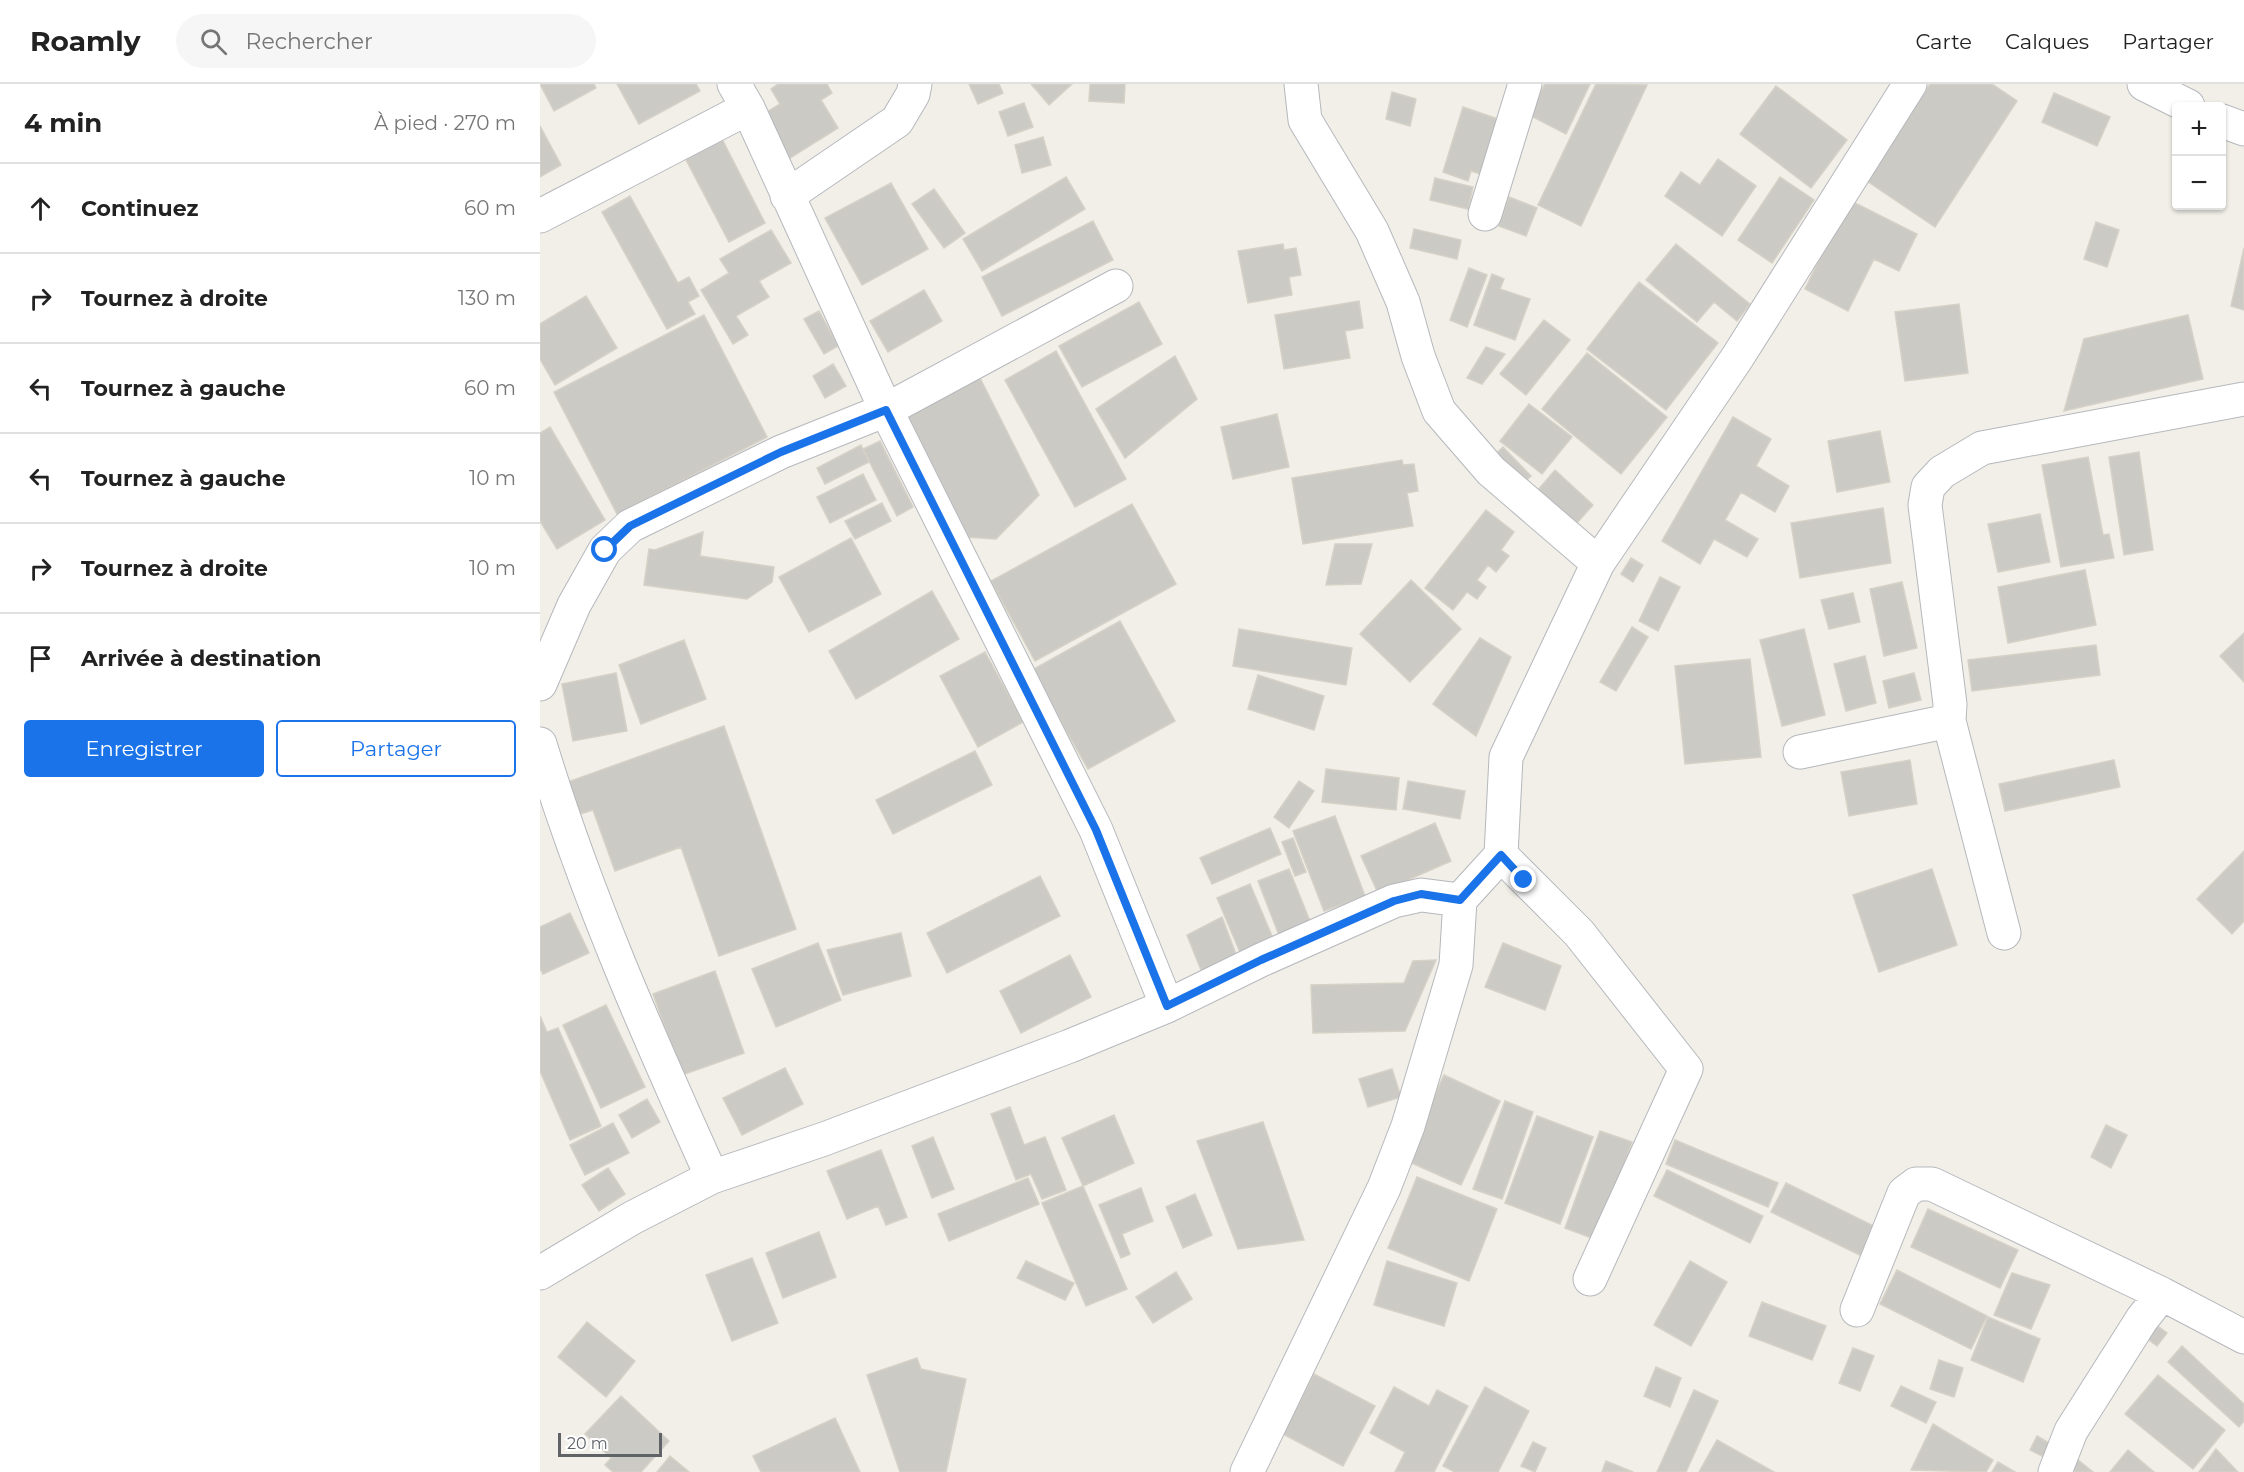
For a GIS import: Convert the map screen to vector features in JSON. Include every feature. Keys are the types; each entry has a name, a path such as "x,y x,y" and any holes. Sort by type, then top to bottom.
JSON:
{"street":[{"path":"787,196 897,121 913,94 915,84"},
{"path":"1301,84 1305,120 1371,231 1403,302 1418,356 1439,411 1491,471 1598,563"},
{"path":"1485,214 1525,84"},
{"path":"1247,1472 1384,1188 1408,1126 1456,965 1460,900 1501,855 1506,757 1598,563 1737,358 1910,84"},
{"path":"2144,84 2180,102"},
{"path":"540,216 741,96 886,410 1096,830 1167,1006"},
{"path":"2226,122 2244,129"},
{"path":"540,684 574,605 605,550 630,526 781,452 886,410 1116,286"},
{"path":"2004,933 1948,721 1950,704 1925,505 1928,488 1942,472 1982,448 2244,399"},
{"path":"1800,752 1948,721"},
{"path":"540,744 564,821 636,1007 712,1177"},
{"path":"1501,855 1579,933 1686,1069 1590,1279"},
{"path":"540,1273 632,1218 712,1177 835,1135 1167,1006 1261,960 1394,901 1421,894 1460,900"},
{"path":"1857,1310 1904,1193 1916,1184 1932,1184 2162,1294 2244,1337"},
{"path":"2055,1472 2071,1431 2142,1319 2162,1294"}],"building":[{"path":"540,84 594,84 596,88 554,111"},
{"path":"617,84 696,84 700,91 639,124"},
{"path":"778,84 827,84 832,93 821,100 838,128 787,160 760,116 780,104 771,89"},
{"path":"969,84 999,84 1003,93 978,104"},
{"path":"1031,84 1072,84 1049,105"},
{"path":"1090,84 1125,84 1124,103 1089,101"},
{"path":"1545,84 1590,84 1566,134 1529,115"},
{"path":"1596,84 1647,85 1581,226 1538,205"},
{"path":"1930,84 1992,84 2017,101 1935,227 1867,181"},
{"path":"1776,86 1847,140 1811,188 1740,134"},
{"path":"1392,92 1416,99 1410,126 1386,119"},
{"path":"2054,93 2110,117 2097,146 2042,122"},
{"path":"1024,103 1033,127 1008,136 999,112"},
{"path":"1463,107 1501,120 1484,175 1471,171 1468,181 1443,172"},
{"path":"540,126 561,165 540,177"},
{"path":"720,135 765,223 729,242 683,154"},
{"path":"1043,137 1051,165 1022,173 1015,145"},
{"path":"1718,159 1756,186 1722,236 1665,196 1681,172 1700,185"},
{"path":"1066,177 1085,209 982,271 963,239"},
{"path":"1780,177 1814,200 1772,263 1738,240"},
{"path":"1435,178 1473,187 1468,209 1430,200"},
{"path":"891,183 928,249 862,285 825,218"},
{"path":"934,189 965,233 944,248 912,204"},
{"path":"630,196 678,283 689,277 699,296 688,302 695,314 667,329 602,212"},
{"path":"1509,197 1537,208 1526,236 1499,226"},
{"path":"1849,200 1917,234 1899,271 1874,259 1848,311 1805,289"},
{"path":"1093,221 1113,260 1002,316 982,277"},
{"path":"2096,222 2119,230 2107,267 2084,259"},
{"path":"1414,229 1461,240 1457,259 1410,248"},
{"path":"771,230 791,263 759,281 769,297 736,316 748,335 733,344 701,290 729,273 720,259"},
{"path":"1283,244 1284,250 1296,248 1301,275 1289,277 1292,295 1248,303 1238,251"},
{"path":"1676,244 1750,304 1737,321 1714,302 1697,322 1646,280"},
{"path":"2244,248 2244,310 2231,306"},
{"path":"1469,268 1487,275 1467,327 1450,320"},
{"path":"1492,274 1504,279 1500,289 1530,299 1515,340 1474,325"},
{"path":"1639,282 1718,343 1666,410 1587,349"},
{"path":"924,290 942,321 888,352 870,321"},
{"path":"586,296 617,348 555,385 540,359 540,324"},
{"path":"1359,301 1363,328 1345,331 1350,358 1284,369 1275,315"},
{"path":"1139,302 1162,344 1082,387 1059,346"},
{"path":"1959,304 1968,373 1905,381 1895,312"},
{"path":"819,311 838,346 824,354 804,319"},
{"path":"704,315 767,437 617,514 554,392"},
{"path":"2188,315 2203,379 2064,411 2084,339"},
{"path":"1544,320 1570,340 1526,395 1500,374"},
{"path":"1486,347 1505,354 1482,384 1467,378"},
{"path":"1056,351 1126,479 1075,507 1005,380"},
{"path":"1587,353 1667,417 1621,474 1542,409"},
{"path":"1175,356 1197,399 1125,458 1096,409"},
{"path":"833,364 846,386 825,398 813,376"},
{"path":"978,374 1039,495 996,539 965,537 903,411"},
{"path":"1529,404 1572,437 1542,474 1500,441"},
{"path":"1277,414 1289,467 1233,479 1221,427"},
{"path":"1733,417 1771,439 1756,466 1789,486 1775,512 1741,492 1725,520 1758,539 1747,557 1714,539 1700,564 1662,541"},
{"path":"550,427 605,520 557,549 540,521 540,433"},
{"path":"1880,431 1890,482 1837,492 1828,441"},
{"path":"880,441 913,507 897,516 863,449"},
{"path":"861,445 869,462 825,484 817,468"},
{"path":"1503,447 1531,476 1519,487 1491,458"},
{"path":"2139,452 2153,550 2124,555 2109,457"},
{"path":"2088,457 2103,535 2109,534 2114,558 2061,567 2042,465"},
{"path":"1402,460 1403,465 1414,464 1418,491 1407,493 1413,526 1303,544 1292,478"},
{"path":"1555,470 1593,505 1576,524 1538,490"},
{"path":"863,474 876,500 830,523 817,497"},
{"path":"882,503 891,521 855,539 845,521"},
{"path":"1132,504 1176,584 1035,661 991,581"},
{"path":"1883,508 1891,563 1800,578 1791,523"},
{"path":"1486,510 1514,532 1501,550 1509,556 1496,572 1488,565 1477,580 1486,587 1477,599 1467,592 1453,610 1425,588"},
{"path":"2040,514 2050,562 1998,572 1988,524"},
{"path":"703,532 700,556 774,567 772,582 747,599 644,585 649,549 655,550"},
{"path":"851,538 881,594 809,632 779,577"},
{"path":"1335,544 1372,544 1361,584 1326,585"},
{"path":"1631,558 1643,565 1633,582 1621,574"},
{"path":"2085,570 2096,625 2008,643 1998,587"},
{"path":"1660,577 1680,587 1658,631 1639,621"},
{"path":"1411,580 1461,629 1410,682 1360,634"},
{"path":"1902,582 1917,648 1884,656 1870,589"},
{"path":"932,591 959,639 856,699 829,651"},
{"path":"1853,593 1860,622 1829,629 1821,600"},
{"path":"1120,621 1175,721 1088,769 1032,670"},
{"path":"1632,627 1648,637 1616,691 1600,682"},
{"path":"1239,629 1352,648 1346,685 1233,666"},
{"path":"1804,629 1825,715 1782,726 1760,640"},
{"path":"2244,633 2244,682 2220,656"},
{"path":"1480,638 1511,657 1476,736 1433,704"},
{"path":"684,640 706,699 641,724 619,665"},
{"path":"2096,645 2100,675 1972,691 1968,660"},
{"path":"985,652 1023,722 978,747 940,676"},
{"path":"1865,656 1876,703 1846,711 1834,664"},
{"path":"1750,659 1761,757 1685,764 1675,666"},
{"path":"616,673 627,731 573,741 562,684"},
{"path":"1914,673 1921,700 1889,708 1883,681"},
{"path":"1258,675 1324,696 1314,730 1248,709"},
{"path":"724,726 796,929 719,956 681,847 615,871 593,810 580,814 568,782"},
{"path":"975,751 992,785 893,834 876,800"},
{"path":"1910,760 1917,804 1849,816 1841,772"},
{"path":"2114,760 2120,787 2005,811 1999,784"},
{"path":"1326,769 1399,778 1396,810 1322,802"},
{"path":"1299,781 1314,791 1289,828 1274,817"},
{"path":"1408,781 1465,791 1460,819 1403,809"},
{"path":"1335,816 1365,896 1324,911 1293,831"},
{"path":"1435,823 1451,861 1378,893 1361,856"},
{"path":"1270,828 1281,854 1212,884 1200,858"},
{"path":"1293,838 1306,872 1295,876 1282,842"},
{"path":"2244,851 2244,921 2232,934 2197,899"},
{"path":"1289,869 1314,931 1282,943 1258,881"},
{"path":"1932,869 1957,945 1879,972 1853,895"},
{"path":"1040,876 1060,916 947,973 927,933"},
{"path":"1250,884 1275,943 1242,957 1217,898"},
{"path":"570,913 589,953 543,974 540,968 540,927"},
{"path":"1222,917 1237,957 1203,975 1187,935"},
{"path":"901,933 911,976 843,995 827,950"},
{"path":"818,943 841,1000 776,1027 752,969"},
{"path":"1503,943 1561,966 1545,1010 1485,987"},
{"path":"1070,955 1091,997 1021,1033 1000,991"},
{"path":"1436,960 1405,1031 1313,1033 1311,985 1404,983 1413,961"},
{"path":"715,971 744,1053 682,1075 653,994"},
{"path":"606,1005 645,1087 601,1108 563,1025"},
{"path":"540,1016 547,1032 558,1028 601,1126 570,1140 540,1071"},
{"path":"785,1068 803,1104 742,1135 723,1098"},
{"path":"1392,1069 1401,1097 1368,1107 1359,1079"},
{"path":"1444,1075 1500,1101 1461,1185 1405,1160"},
{"path":"647,1099 660,1122 632,1138 619,1115"},
{"path":"1505,1101 1533,1112 1502,1199 1473,1189"},
{"path":"1010,1107 1024,1145 1045,1137 1066,1190 1042,1199 1031,1174 1016,1180 991,1114"},
{"path":"1114,1115 1134,1163 1083,1186 1062,1138"},
{"path":"1537,1116 1593,1137 1560,1224 1505,1203"},
{"path":"1263,1122 1304,1240 1238,1249 1197,1141"},
{"path":"613,1123 629,1153 585,1175 570,1145"},
{"path":"2106,1125 2127,1135 2111,1168 2091,1157"},
{"path":"1600,1131 1632,1142 1597,1240 1565,1228"},
{"path":"933,1137 954,1189 932,1198 912,1146"},
{"path":"1675,1140 1778,1183 1768,1207 1666,1164"},
{"path":"881,1150 907,1217 886,1225 878,1206 847,1219 827,1171"},
{"path":"608,1168 625,1194 599,1211 582,1185"},
{"path":"1667,1170 1763,1216 1750,1243 1654,1196"},
{"path":"1417,1177 1497,1209 1469,1281 1388,1248"},
{"path":"1028,1178 1039,1204 949,1241 938,1214"},
{"path":"1786,1183 1882,1230 1868,1259 1771,1212"},
{"path":"1083,1186 1127,1289 1086,1306 1042,1203"},
{"path":"1141,1188 1153,1221 1122,1234 1130,1254 1121,1258 1099,1205"},
{"path":"1195,1194 1212,1235 1183,1248 1166,1207"},
{"path":"1928,1209 2018,1250 2000,1288 1911,1247"},
{"path":"819,1232 836,1277 783,1298 766,1253"},
{"path":"752,1258 778,1323 732,1341 706,1275"},
{"path":"1026,1261 1074,1283 1065,1300 1017,1278"},
{"path":"1387,1261 1457,1283 1444,1326 1374,1305"},
{"path":"1690,1261 1727,1282 1691,1346 1654,1325"},
{"path":"1897,1270 1987,1316 1971,1349 1880,1304"},
{"path":"1176,1272 1192,1299 1153,1323 1136,1297"},
{"path":"2012,1273 2050,1285 2031,1329 1994,1315"},
{"path":"1762,1302 1826,1326 1812,1360 1749,1336"},
{"path":"1988,1317 2040,1339 2023,1382 1971,1360"},
{"path":"2151,1321 2167,1333 2157,1346 2141,1334"},
{"path":"587,1322 635,1361 606,1397 558,1357"},
{"path":"2182,1346 2244,1404 2244,1421 2239,1427 2168,1362"},
{"path":"1853,1348 1874,1356 1860,1391 1839,1383"},
{"path":"917,1358 921,1369 966,1379 946,1472 900,1472 867,1375"},
{"path":"1939,1360 1963,1368 1954,1397 1930,1389"},
{"path":"1656,1367 1681,1378 1670,1407 1644,1396"},
{"path":"1314,1374 1375,1406 1343,1466 1283,1434"},
{"path":"2158,1375 2225,1430 2193,1469 2125,1414"},
{"path":"1901,1386 1936,1402 1926,1423 1891,1406"},
{"path":"1394,1387 1429,1406 1437,1390 1468,1406 1434,1472 1395,1472 1405,1452 1370,1433"},
{"path":"1485,1387 1529,1411 1498,1472 1455,1472 1443,1466"},
{"path":"1694,1390 1718,1401 1686,1472 1657,1472"},
{"path":"621,1396 669,1441 641,1472 613,1472 605,1465 611,1458 585,1434"},
{"path":"835,1418 860,1472 761,1472 753,1456"},
{"path":"1933,1424 1993,1460 1986,1472 1911,1470"},
{"path":"2037,1436 2051,1444 2044,1457 2030,1450"},
{"path":"1717,1440 1774,1472 1699,1472"},
{"path":"1533,1442 1546,1448 1535,1472 1521,1466"},
{"path":"2216,1449 2238,1472 2199,1472"},
{"path":"2128,1450 2154,1472 2110,1472"},
{"path":"670,1456 689,1472 657,1472"},
{"path":"2077,1459 2093,1472 2076,1472 2070,1467"},
{"path":"1606,1461 1633,1472 1602,1472"},
{"path":"1998,1462 2015,1472 1992,1472"}],"route":[{"path":"605,550 630,526 781,452 886,410 1096,830 1167,1006 1261,960 1338,928 1394,901 1421,894 1460,900 1501,855 1524,880"}]}
